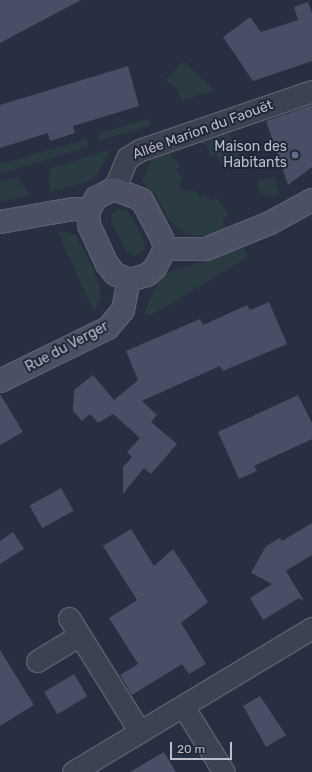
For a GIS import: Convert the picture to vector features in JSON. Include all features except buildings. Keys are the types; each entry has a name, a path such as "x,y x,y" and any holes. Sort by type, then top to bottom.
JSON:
{"main road":[{"path":"114,190 142,200 162,238 165,249 155,268 147,274 129,280 114,274 107,264 89,225 89,210 96,198 114,190"},
{"path":"165,249 206,249 270,223 312,200"},
{"path":"0,222 73,209 89,210"},
{"name":"Rue du Verger","path":"0,382 108,328 123,310 129,280"}],"street":[{"name":"Allée Marion du Faouët","path":"114,190 119,172 127,158 140,150 312,91"},
{"path":"37,661 75,626 140,732"},
{"path":"73,772 312,628"},
{"path":"183,706 224,772"}],"shaded area":[{"path":"183,61 214,90 181,101 179,90 166,80"},
{"path":"149,119 151,126 100,140 98,134"},
{"path":"223,129 236,144 239,143 241,149 238,151 239,157 223,165 216,155 211,156 206,144 201,145 198,137"},
{"path":"87,139 88,147 0,174 0,164"},
{"path":"111,149 96,176 89,181 50,192 49,169"},
{"path":"167,149 180,166 176,170 183,179 179,184 184,192 192,189 201,197 206,194 212,201 216,198 229,215 222,220 229,230 212,236 186,235 169,219 156,195 142,181 151,160"},
{"path":"274,176 280,194 272,197 261,193 257,182"},
{"path":"17,177 30,195 0,202 0,182"},
{"path":"119,209 128,211 145,242 144,249 135,256 126,251 111,222 112,214"},
{"path":"57,230 76,235 94,270 100,286 100,300 94,312"},
{"path":"244,248 248,257 152,315 144,314 157,282 167,273"}],"place":[{"name":"Maison des Habitants","path":"295,155"}]}
